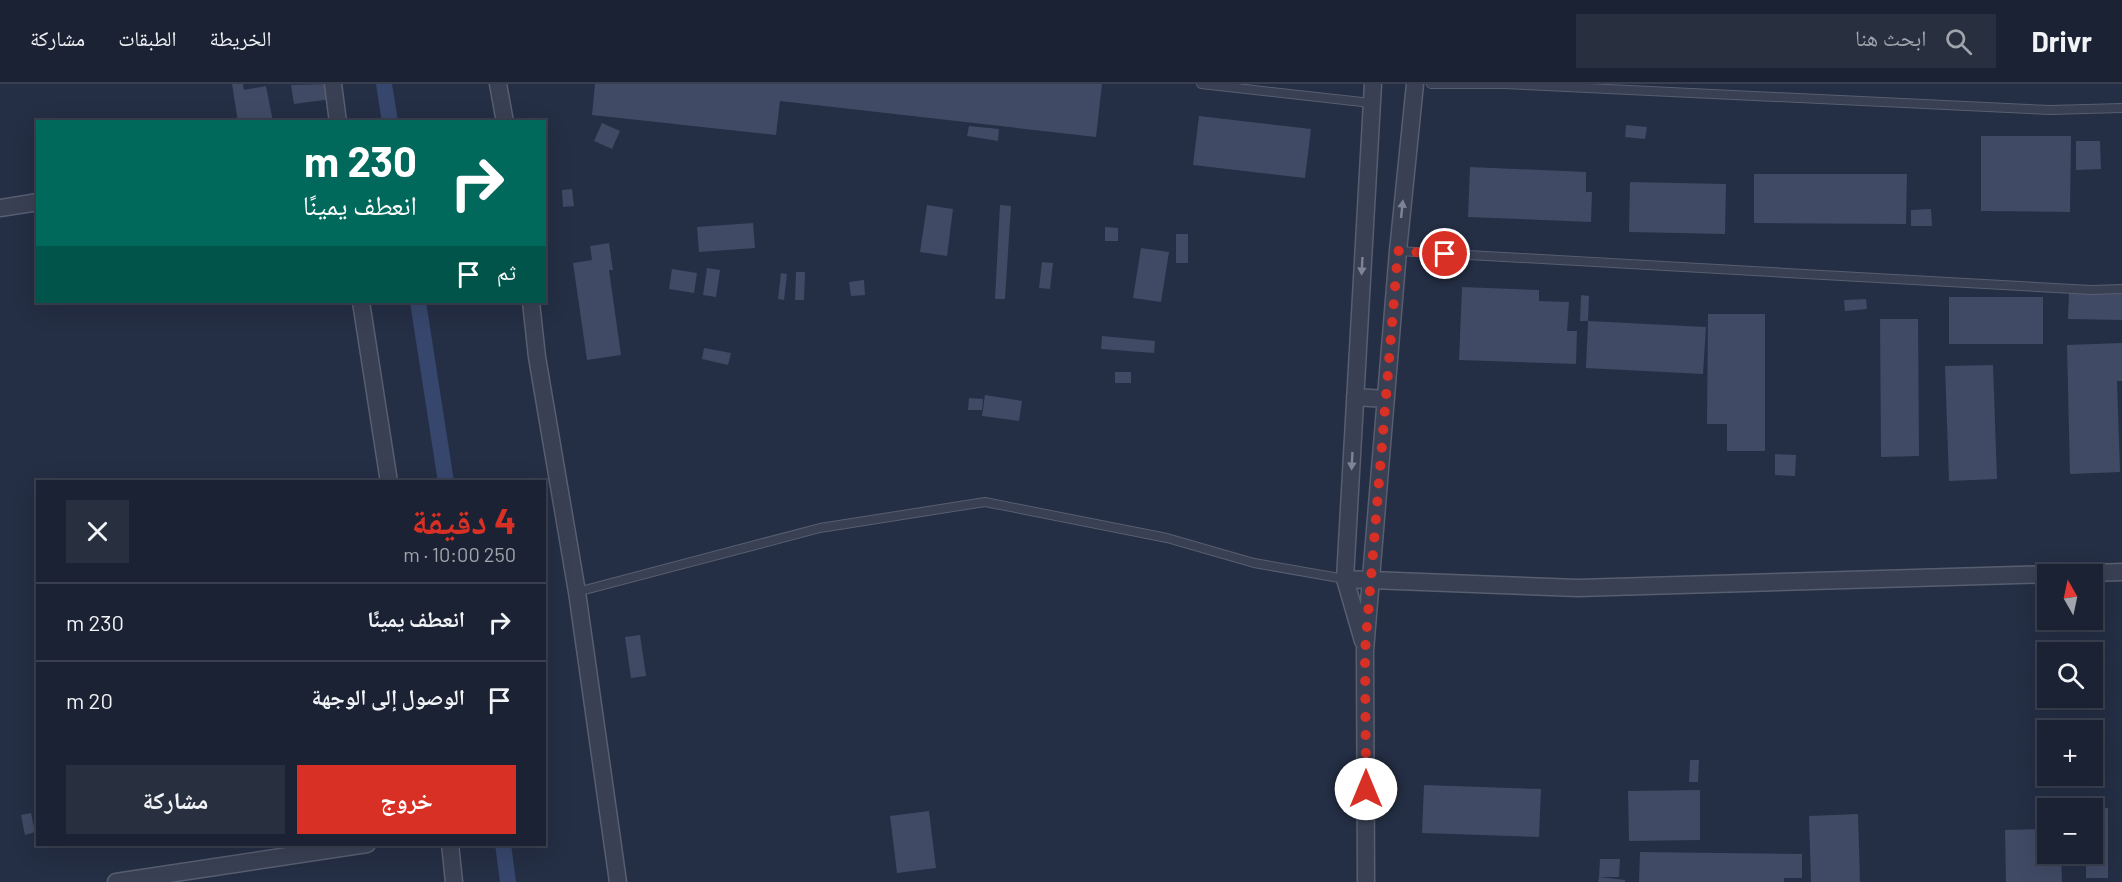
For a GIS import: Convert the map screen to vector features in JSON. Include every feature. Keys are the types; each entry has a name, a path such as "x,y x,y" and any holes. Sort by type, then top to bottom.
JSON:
{"street":[{"path":"333,84 338,120"},
{"path":"498,84 505,120"},
{"path":"1365,651 1345,579 1373,84"},
{"path":"1366,882 1365,651 1398,251 1415,84"},
{"path":"0,208 36,202"},
{"path":"361,303 389,480"},
{"path":"531,303 537,357 577,592 618,882"},
{"path":"1355,397 1386,399"},
{"path":"1349,517 1377,515"},
{"path":"1345,579 1372,582 1578,588 2122,572"},
{"path":"116,882 354,846"},
{"path":"450,846 454,882"}],"lane":[{"path":"1201,84 1371,103"},
{"path":"1431,84 1504,84 2050,110 2122,108"},
{"path":"1398,251 2091,290 2122,289"},
{"path":"577,592 820,528 985,502 1167,538 1254,563 1345,579"}],"building":[{"path":"232,84 243,84 244,90 266,86 273,120 238,120"},
{"path":"330,84 332,99 294,104 291,85"},
{"path":"595,84 1102,84 1096,137 780,101 776,135 592,115"},
{"path":"1199,116 1311,129 1305,178 1193,165"},
{"path":"602,123 620,131 612,149 594,141"},
{"path":"1626,125 1647,127 1645,139 1625,137"},
{"path":"969,126 999,129 998,141 967,136"},
{"path":"1981,136 2071,136 2070,212 1981,211"},
{"path":"2076,141 2100,141 2101,169 2076,170"},
{"path":"1470,167 1586,172 1586,192 1592,192 1591,222 1468,217"},
{"path":"1754,174 1907,174 1906,224 1754,223"},
{"path":"1630,182 1726,184 1725,234 1629,232"},
{"path":"572,189 574,206 563,207 562,190"},
{"path":"927,205 953,209 947,256 920,252"},
{"path":"1000,205 1011,206 1005,299 995,299"},
{"path":"1931,209 1932,226 1911,226 1911,210"},
{"path":"753,223 755,248 699,252 697,227"},
{"path":"1105,227 1118,228 1118,241 1105,241"},
{"path":"1176,234 1188,234 1188,263 1176,263"},
{"path":"609,243 613,270 609,270 621,355 587,360 573,263 592,260 590,246"},
{"path":"1141,248 1169,252 1161,302 1133,298"},
{"path":"1042,262 1053,263 1050,289 1039,288"},
{"path":"707,268 720,270 716,297 703,295"},
{"path":"672,269 697,273 694,293 669,289"},
{"path":"796,272 805,272 804,300 795,300"},
{"path":"781,273 787,274 784,300 778,299"},
{"path":"864,280 865,295 851,296 849,282"},
{"path":"1462,287 1539,290 1539,301 1569,302 1567,331 1577,331 1576,364 1459,360"},
{"path":"2069,291 2122,292 2122,320 2068,319"},
{"path":"1581,295 1589,296 1588,321 1580,321"},
{"path":"1949,297 2043,297 2043,344 1949,344"},
{"path":"1866,299 1867,309 1845,311 1844,300"},
{"path":"1708,314 1765,314 1765,451 1727,451 1727,424 1707,424"},
{"path":"1880,319 1918,319 1919,456 1881,457"},
{"path":"1588,321 1706,327 1703,374 1586,368"},
{"path":"1102,336 1155,341 1154,353 1101,349"},
{"path":"2122,343 2122,381 2117,381 2120,472 2070,474 2067,345"},
{"path":"704,348 731,353 728,365 702,359"},
{"path":"1993,365 1997,479 1949,481 1945,366"},
{"path":"1115,372 1131,372 1131,383 1115,383"},
{"path":"985,395 1022,401 1019,421 982,416"},
{"path":"969,398 983,399 982,410 968,410"},
{"path":"1775,454 1796,455 1795,476 1775,475"},
{"path":"640,635 646,676 631,678 625,637"},
{"path":"1690,760 1699,760 1698,782 1689,782"},
{"path":"1424,785 1541,789 1539,837 1422,833"},
{"path":"1700,790 1700,840 1629,841 1628,791"},
{"path":"2103,808 2108,808 2108,878 2086,878 2086,864 2103,864"},
{"path":"929,811 936,868 897,873 890,816"},
{"path":"31,813 35,832 25,835 21,815"},
{"path":"1858,814 1860,882 1811,882 1809,816"},
{"path":"2037,829 2037,864 2061,864 2062,882 2006,882 2005,830"},
{"path":"1640,852 1802,854 1802,878 1784,878 1784,882 1639,882"},
{"path":"1600,859 1620,859 1619,877 1599,877"},
{"path":"1599,877 1625,880 1625,882 1598,882"}],"waterway":[{"path":"384,84 390,120"},
{"path":"418,303 446,480"},
{"path":"503,846 508,882"}],"route":[{"path":"1366,789 1365,651 1398,251 1445,254"}]}
